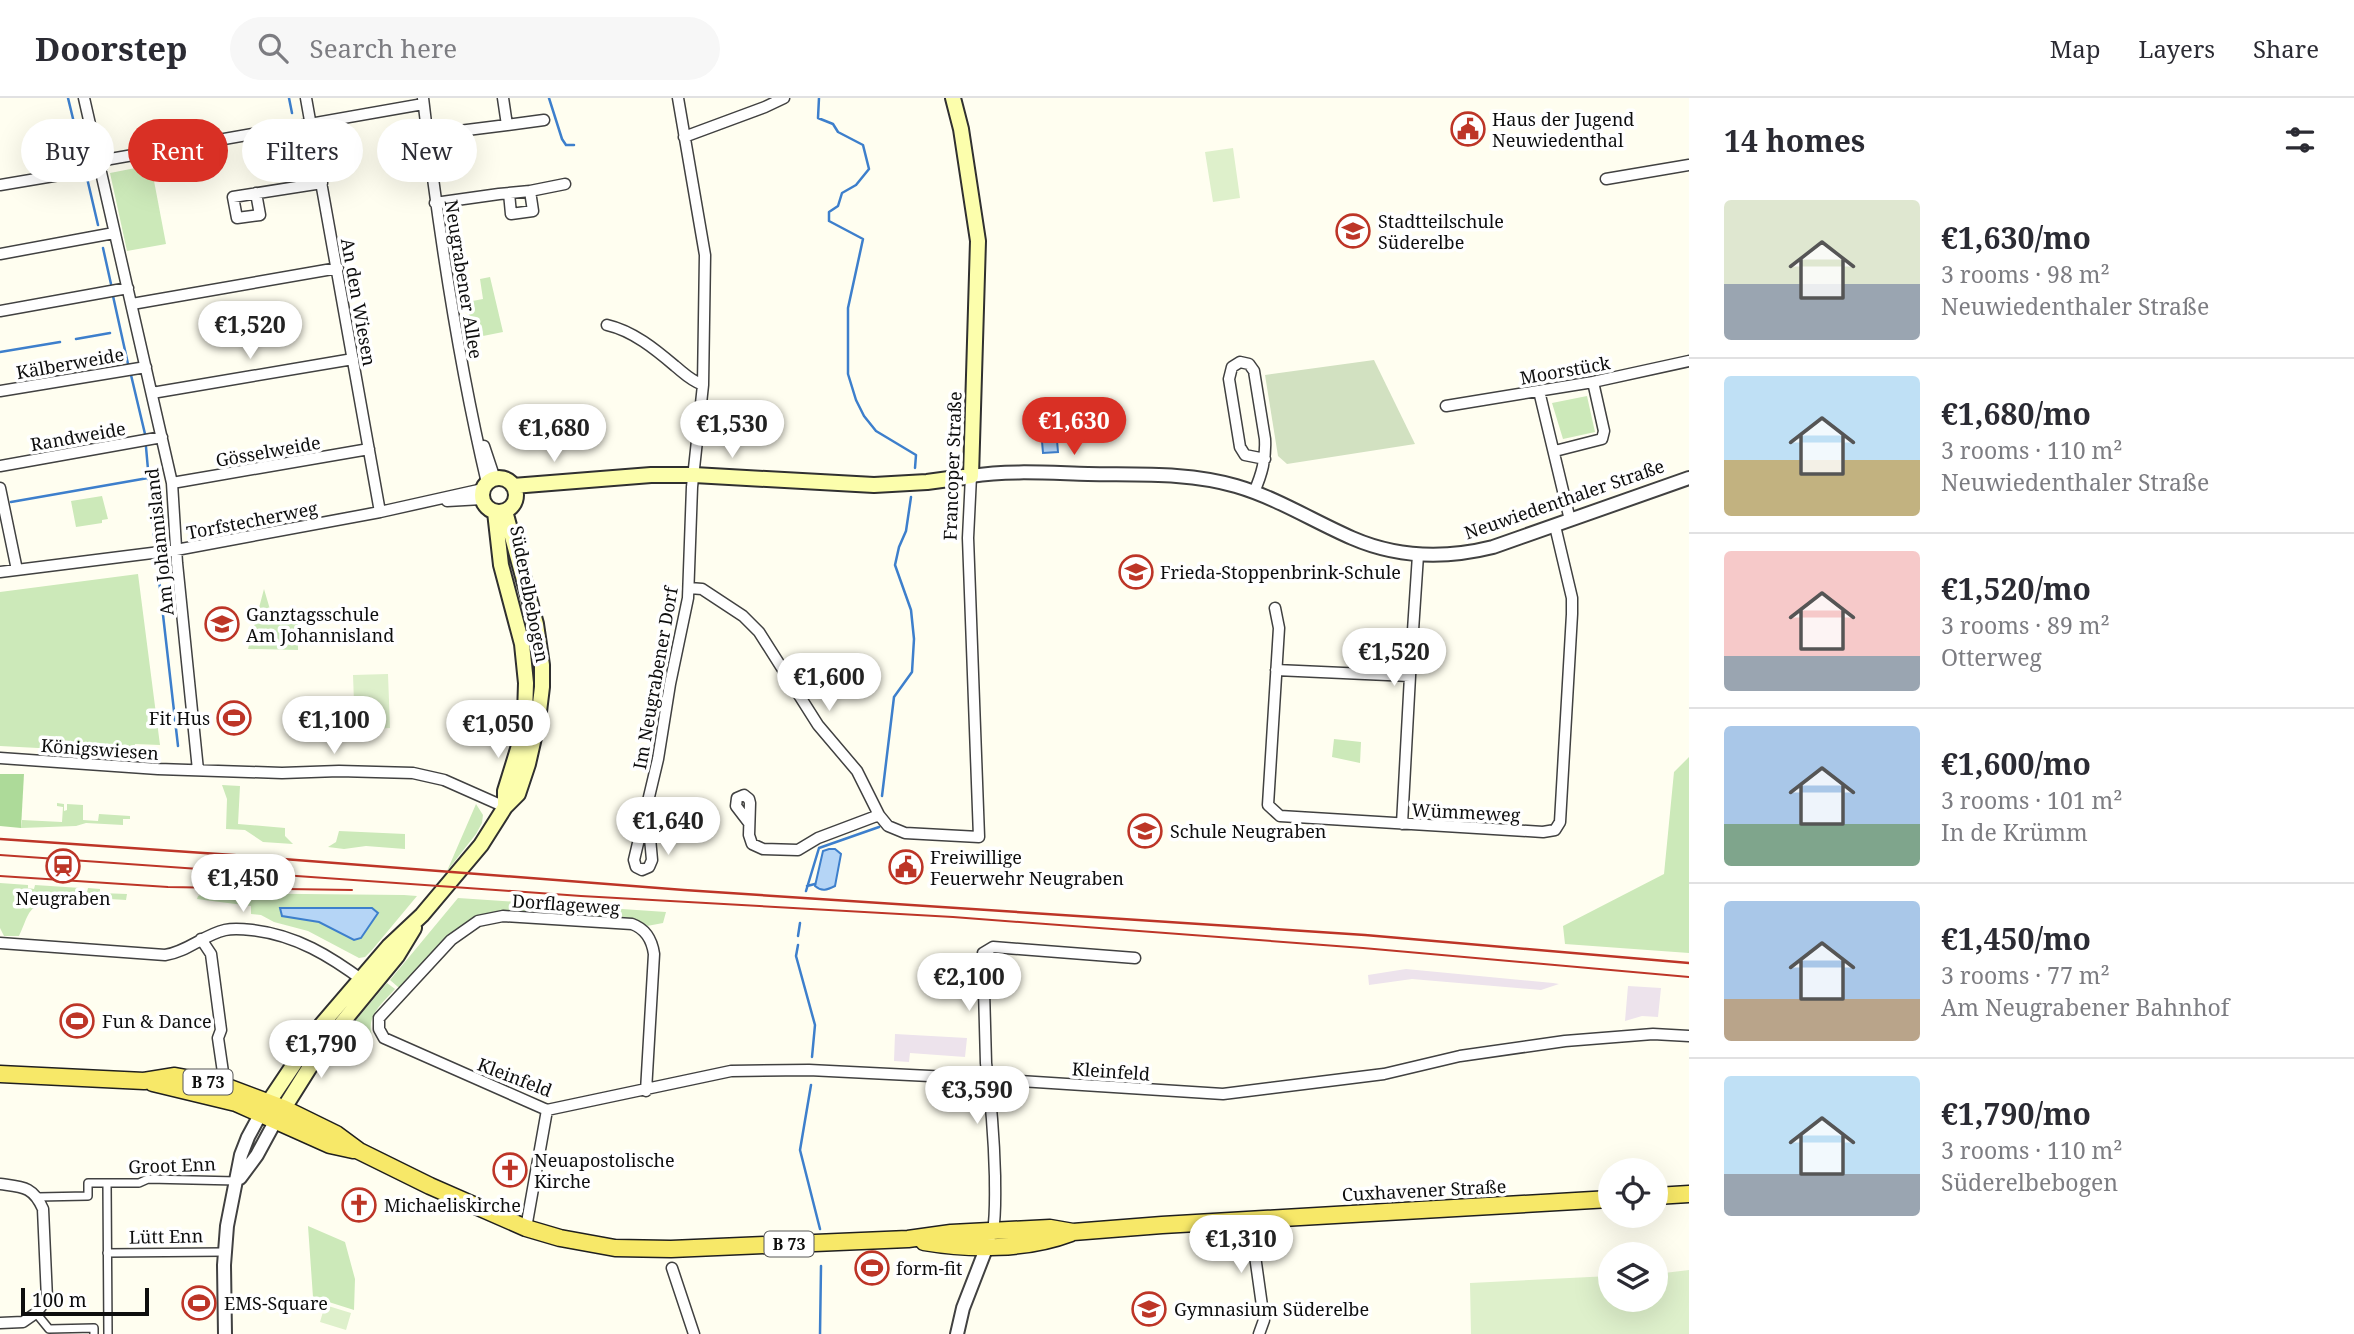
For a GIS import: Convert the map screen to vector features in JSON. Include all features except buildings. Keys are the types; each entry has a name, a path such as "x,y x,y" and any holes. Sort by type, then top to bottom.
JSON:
{"main road":[{"name":"Francoper Straße","path":"953,98 961,129 978,241 971,475"},
{"name":"Neuwiedenthaler Straße","path":"514,489 586,479 650,475 874,485 915,483 971,475"},
{"path":"487,487 505,480 514,489"},
{"name":"Süderelbebogen","path":"487,487 486,507 500,512"},
{"name":"Süderelbebogen","path":"500,512 513,504 514,489"},
{"name":"Süderelbebogen","path":"273,1110 317,1030 397,956 422,915 481,845 505,807 505,791 526,715 526,683 522,644 501,565 500,512"},
{"name":"Cuxhavener Straße","path":"0,1074 144,1081 273,1110"},
{"name":"Cuxhavener Straße","path":"144,1081 175,1076 225,1086 273,1110 336,1134 359,1151 429,1186 526,1228 578,1242 629,1249 908,1239 951,1233 990,1238 1050,1228 1073,1232 1598,1200"},
{"path":"1668,1195 1689,1194"}],"street":[{"name":"Am Johannisland","path":"84,98 89,119"},
{"name":"An den Wiesen","path":"306,98 310,119"},
{"path":"503,98 507,125"},
{"name":"Im Neugrabener Dorf","path":"647,804 652,860 648,868 642,870 636,867 634,860 647,804 658,759 689,588 694,475 703,385 705,255 678,98"},
{"path":"684,137 784,98"},
{"path":"335,119 423,101"},
{"name":"Neugrabener Allee","path":"423,101 425,119"},
{"path":"477,129 544,120"},
{"path":"114,161 242,137"},
{"path":"1606,179 1689,165"},
{"path":"0,185 21,181"},
{"name":"Am Johannisland","path":"104,182 172,483 198,770"},
{"name":"Neugrabener Allee","path":"432,182 464,375 487,487"},
{"path":"256,193 322,183"},
{"name":"An den Wiesen","path":"322,183 380,512"},
{"path":"435,204 565,184"},
{"path":"509,193 511,214 533,211 530,191"},
{"path":"0,254 114,233"},
{"path":"132,304 338,268"},
{"path":"0,311 128,288"},
{"path":"607,325 629,332 690,380 703,385"},
{"path":"152,393 353,359"},
{"name":"Moorstück","path":"1446,406 1593,382 1689,361"},
{"path":"1254,492 1265,459 1265,439 1254,371 1249,364 1240,362 1232,367 1229,379 1240,447 1245,455 1265,459"},
{"name":"Kälberweide","path":"0,391 146,367"},
{"path":"1555,451 1602,439 1604,431 1593,382"},
{"path":"1539,391 1570,520"},
{"name":"Randweide","path":"0,466 162,437"},
{"name":"Gösselweide","path":"172,483 369,449"},
{"name":"Neuwiedenthaler Straße","path":"971,475 1028,472 1186,476 1223,482 1254,492 1366,544 1418,555 1458,554 1482,550 1689,478"},
{"name":"Francoper Straße","path":"879,815 888,827 900,832 979,836 968,538 971,475"},
{"name":"Torfstecherweg","path":"0,572 176,550 426,503 487,487"},
{"path":"0,488 17,570"},
{"name":"Wümmeweg","path":"1275,608 1279,628 1268,805 1280,816 1543,832 1555,830 1560,822 1572,639 1572,597 1555,526"},
{"path":"1402,824 1418,555"},
{"path":"689,588 702,589 743,616 760,632 818,725 857,771 879,815 823,836 793,851 755,846 749,835 749,823"},
{"path":"1276,670 1409,676"},
{"name":"Königswiesen","path":"0,758 158,769 412,773 444,780 505,807"},
{"name":"Dorflageweg","path":"380,1034 378,1024 382,1013 458,933 478,921 503,916 632,924 648,936 654,954 646,1091"},
{"path":"0,943 165,955 179,952 201,939 232,929 279,934 318,951 366,983"},
{"path":"201,939 211,954 225,1086"},
{"path":"957,1334 963,1308 996,1216 982,956 989,949 1135,958"},
{"name":"Kleinfeld","path":"380,1034 391,1042 547,1110 727,1072 809,1070 1223,1094 1384,1074 1460,1056 1565,1041 1653,1034 1689,1036"},
{"path":"225,1334 224,1252 244,1146 273,1110"},
{"path":"526,1228 547,1110"},
{"name":"Groot Enn","path":"88,1196 86,1183 139,1183 148,1179 238,1181"},
{"name":"Groot Enn","path":"107,1183 108,1331"},
{"path":"0,1184 28,1188 38,1197 43,1209 47,1299 36,1313 23,1322 0,1323"},
{"path":"38,1197 107,1195"},
{"path":"1250,1220 1264,1320 1259,1334"},
{"name":"Lütt Enn","path":"107,1253 224,1252"},
{"path":"672,1268 694,1334"},
{"path":"36,1313 49,1329 108,1331"}],"shaded area":[{"path":"1406,969 1559,984 1541,990 1412,979 1369,985 1368,975"},
{"path":"1628,986 1661,988 1658,1017 1642,1016 1625,1021"},
{"path":"895,1034 967,1038 965,1057 910,1053 909,1062 894,1061"}],"green space":[{"path":"1233,148 1240,198 1213,202 1205,152"},
{"path":"128,169 128,182 154,182 166,244 127,251 112,182 114,172"},
{"path":"490,277 503,332 473,338 474,331 467,302 483,299 480,279"},
{"path":"1374,360 1415,444 1287,464 1278,456 1265,375"},
{"path":"1587,396 1595,432 1563,439 1552,403"},
{"path":"102,496 108,519 102,520 102,523 76,527 71,501"},
{"path":"138,574 160,745 135,744 133,753 0,746 0,592"},
{"path":"264,589 274,623 298,623 298,650 248,649"},
{"path":"388,674 390,728 355,730 353,675"},
{"path":"1334,739 1361,742 1360,763 1332,757"},
{"path":"1689,757 1689,953 1565,944 1563,926 1664,874 1674,772"},
{"path":"0,774 24,774 21,828 0,826"},
{"path":"222,785 240,786 238,824 285,828 285,836 293,844 263,842 245,830 226,829 227,799"},
{"path":"57,803 64,804 64,811 67,810 67,804 83,805 83,820 98,821 99,814 130,816 130,819 123,819 123,825 86,823 76,826 21,828 22,820 62,822 63,807 57,806"},
{"path":"476,804 483,815 482,823 447,871"},
{"path":"339,831 405,834 405,849 328,847 336,842"},
{"path":"0,883 28,885 28,888 34,889 35,885 81,888 81,892 87,892 88,888 100,889 100,893 127,894 126,900 110,899 109,895 89,894 79,905 65,905 60,900 57,905 40,905 28,915 19,936 4,936 0,928"},
{"path":"206,893 417,896 372,950 365,957 359,958 308,931 251,914 251,906 197,899","holes":["378,913 354,940 319,922 282,916"]},
{"path":"458,898 666,912 663,923 647,926 639,922 503,912 487,915 472,921 446,939 402,987 398,987 390,980"},
{"path":"387,983 395,989 373,1016 372,1036 350,1027"},
{"path":"308,1226 345,1242 355,1279 354,1310 313,1297"},
{"path":"1689,1270 1689,1334 1471,1334 1470,1283 1598,1277 1598,1312 1668,1312 1668,1273"},
{"path":"325,1305 351,1313 346,1330 320,1322"}],"water":[{"path":"1055,417 1058,452 1043,453 1040,418"},
{"path":"835,849 841,854 835,886 822,890 815,886 823,851"},
{"path":"280,908 372,908 378,913 361,938 354,940 319,922 282,916"}],"waterway":[{"path":"68,98 73,119"},
{"path":"289,98 292,113"},
{"path":"549,98 562,139 566,145 574,145"},
{"path":"819,98 818,118 833,124 838,132 863,145 869,169 856,185 842,193 838,206 829,212 829,221 863,239 848,308 848,374 864,416 876,431 916,455 915,468"},
{"path":"88,182 98,225"},
{"path":"103,248 111,284"},
{"path":"113,296 128,364"},
{"path":"76,339 110,333"},
{"path":"0,352 60,342"},
{"path":"131,375 145,434"},
{"path":"146,447 154,537"},
{"path":"11,502 148,478"},
{"path":"882,796 894,697 912,672 914,639 911,610 895,565 906,531 911,497"},
{"path":"158,571 178,746"},
{"path":"806,891 819,848 879,827"},
{"path":"807,886 815,884"},
{"path":"798,936 800,923"},
{"path":"798,945 796,956 815,1025 812,1057"},
{"path":"811,1085 800,1150 820,1229"},
{"path":"820,1334 821,1266"}],"tram line":[{"path":"0,855 581,896 953,917 1363,948 1689,977"},
{"path":"0,876 168,887 352,890"}],"railway":[{"path":"0,839 684,890 1365,935 1689,963"}],"place":[{"name":"Haus der Jugend Neuwiedenthal","path":"1468,129"},
{"name":"Stadtteilschule Süderelbe","path":"1353,231"},
{"name":"Frieda-Stoppenbrink-Schule","path":"1136,572"},
{"name":"Ganztagsschule Am Johannisland","path":"222,624"},
{"name":"Fit Hus","path":"234,718"},
{"name":"Schule Neugraben","path":"1145,831"},
{"name":"Neugraben","path":"63,866"},
{"name":"Freiwillige Feuerwehr Neugraben","path":"906,867"},
{"name":"Fun & Dance","path":"77,1021"},
{"name":"Neuapostolische Kirche","path":"510,1170"},
{"name":"Michaeliskirche","path":"359,1205"},
{"name":"form-fit","path":"872,1268"},
{"name":"EMS-Square","path":"199,1303"},
{"name":"Gymnasium Süderelbe","path":"1149,1309"}]}
